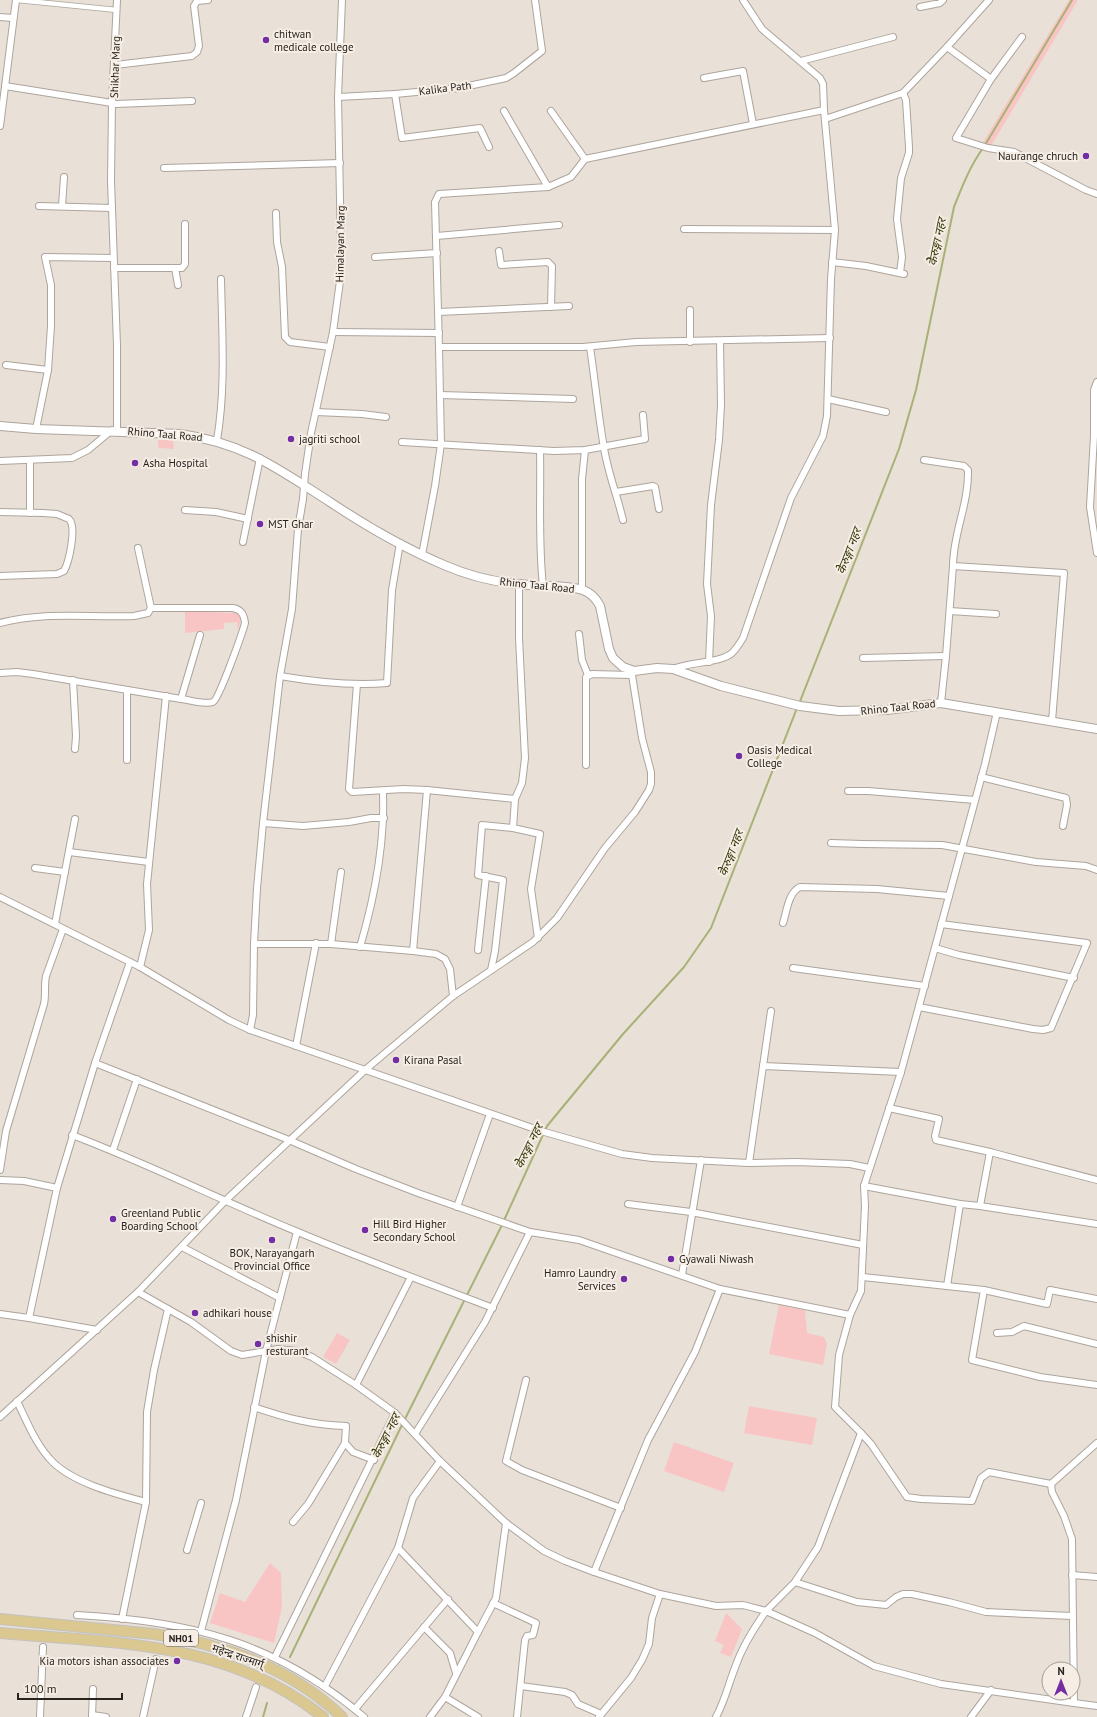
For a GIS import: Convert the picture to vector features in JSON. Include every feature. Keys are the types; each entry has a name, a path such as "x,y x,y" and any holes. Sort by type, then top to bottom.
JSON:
{"highway":[{"name":"महेन्द्र राज्मार्ग्","path":"0,1619 154,1634 220,1648 250,1658 280,1672 310,1690 342,1717"},
{"name":"महेन्द्र राज्मार्ग्","path":"0,1633 149,1646 202,1656 237,1668 264,1680 296,1697 324,1717"}],"street":[{"path":"0,126 16,0 117,10"},
{"name":"Shikhar Marg","path":"117,0 112,103 192,101"},
{"path":"115,65 192,56 197,52 199,46 194,6 197,1 208,0"},
{"name":"Himalayan Marg","path":"250,1030 253,1015 254,944 257,888 280,676 292,609 298,529 311,432 333,332 340,281 340,163 338,97 342,0"},
{"name":"Kalika Path","path":"338,97 395,94 459,88 506,78 542,51 535,0"},
{"path":"673,669 681,666 709,662 731,654 743,638 791,498 823,436 827,416 834,230 823,84 820,78 762,29 743,0"},
{"path":"920,7 940,3 943,0"},
{"path":"825,119 903,93 989,0"},
{"path":"0,17 13,18"},
{"path":"801,61 893,37"},
{"path":"1022,37 991,79 956,138 988,148 1014,152 1097,194"},
{"path":"947,46 991,79"},
{"path":"704,78 743,71 753,124"},
{"path":"0,461 72,458 88,450 114,431 117,345 113,258 112,103 6,86"},
{"path":"832,262 866,266 902,274 902,257 897,219 901,178 909,147 906,100 903,93"},
{"path":"395,94 402,138 480,128 489,147"},
{"path":"551,110 585,159"},
{"path":"422,555 441,444 436,202 439,194 548,187 571,177 585,159 824,110"},
{"path":"504,111 548,187"},
{"path":"164,168 340,163"},
{"path":"62,206 64,177"},
{"path":"39,206 112,208"},
{"path":"276,213 277,242 282,267 285,338 290,342 330,347"},
{"path":"114,268 182,268 185,264 185,224"},
{"path":"437,236 559,225"},
{"path":"684,229 834,230"},
{"path":"499,251 501,265 548,262 552,266 551,307"},
{"path":"375,257 437,253"},
{"path":"36,429 48,370 51,285 45,257 113,258"},
{"path":"175,268 178,285"},
{"path":"217,440 221,408 222,382 221,279"},
{"path":"438,312 569,306"},
{"path":"690,310 690,342"},
{"path":"333,332 439,333"},
{"path":"440,347 590,347 636,342 830,338"},
{"path":"709,662 711,616 707,584 711,505 719,440 721,405 720,341"},
{"path":"590,347 609,475 616,492 623,520"},
{"path":"6,365 48,370"},
{"path":"1097,382 1090,507 1097,553"},
{"path":"440,395 573,399"},
{"path":"828,399 886,412"},
{"path":"316,412 362,414 386,417"},
{"path":"402,442 540,450 585,450 645,439 643,415"},
{"name":"Rhino Taal Road","path":"0,426 36,429 180,434 217,440 237,447 260,458 359,520 400,543 422,555 462,572 497,581 582,590 593,596 600,606 609,649 613,658 623,668 633,673 657,668 673,669 721,686 800,706 839,711 866,712 941,703 1097,730"},
{"path":"540,450 540,555 543,586"},
{"path":"582,590 582,479 585,450"},
{"path":"244,542 260,458"},
{"path":"30,460 30,513"},
{"path":"924,460 964,466 968,470 965,508 954,545 950,611 941,703"},
{"path":"616,492 654,486 659,508"},
{"path":"185,510 216,512 248,519"},
{"path":"0,512 57,514 65,516 72,521 71,543 67,565 64,571 57,574 0,576"},
{"path":"280,676 320,682 356,684 387,683 392,590 400,543"},
{"path":"138,548 152,608"},
{"path":"953,566 1064,573 1052,721"},
{"path":"513,828 515,799 522,783 525,758 519,638 519,584"},
{"path":"0,623 21,617 45,615 134,616 148,613 152,608"},
{"path":"0,673 17,672 33,674 182,699 213,702 216,699 240,638 244,624 244,616 241,611 233,608 152,608"},
{"path":"950,611 996,614"},
{"path":"579,634 584,669 588,675"},
{"path":"182,699 200,635"},
{"path":"863,658 946,656"},
{"path":"0,1417 138,1292 226,1200 366,1070 453,996 538,938 557,918 604,848 636,812 651,784 651,772 642,738 633,673 588,675"},
{"path":"586,765 585,679 588,675"},
{"path":"73,680 76,736 75,749"},
{"path":"356,684 349,788 352,792 404,789 515,799"},
{"path":"127,690 127,760"},
{"path":"140,967 149,930 147,884 166,696"},
{"path":"997,712 975,800 901,1072 864,1186 865,1206 863,1277 861,1291 850,1315 839,1355 835,1407 871,1444 907,1497 972,1501 981,1478 989,1472 1051,1484"},
{"path":"981,777 1066,798 1067,805 1063,826"},
{"path":"413,951 427,790"},
{"path":"360,947 382,853 384,818 383,791"},
{"path":"848,791 868,791 975,800"},
{"path":"264,823 304,826 349,822 371,818 384,818"},
{"path":"55,924 75,819"},
{"path":"491,970 495,951 503,880 478,875 482,825 513,828 540,834 531,889 538,938"},
{"path":"830,843 924,844 961,848 1036,862 1086,866 1097,870"},
{"path":"69,852 149,862"},
{"path":"35,868 65,872"},
{"path":"331,944 341,872"},
{"path":"478,950 486,876"},
{"path":"783,923 792,894 800,887 877,889 949,896"},
{"path":"0,898 140,967 229,1020 250,1030 541,1131 608,1151 639,1157 749,1163 812,1162 850,1164 869,1168"},
{"path":"919,1007 1033,1029 1048,1030 1051,1028 1074,978 1087,943 941,924"},
{"path":"0,1170 6,1131 46,998 44,984 63,929"},
{"path":"254,944 316,943 436,954 445,959 450,969 453,996"},
{"path":"296,1046 316,943"},
{"path":"935,948 959,955 1074,978"},
{"path":"29,1318 57,1188 72,1135 130,962"},
{"path":"793,968 925,986"},
{"path":"749,1163 770,1010"},
{"path":"95,1063 289,1140 356,1169 457,1207 530,1232 579,1240 720,1288 850,1315"},
{"path":"763,1066 901,1072"},
{"path":"113,1150 137,1079"},
{"path":"889,1108 939,1119 935,1136 936,1140 990,1152 1097,1180"},
{"path":"457,1207 490,1114"},
{"path":"72,1135 113,1150 297,1232 367,1261 493,1308"},
{"path":"980,1206 990,1152"},
{"path":"682,1275 691,1212 701,1160"},
{"path":"0,1180 31,1182 57,1188"},
{"path":"864,1186 960,1204 1097,1224"},
{"path":"628,1204 691,1212 863,1244"},
{"path":"947,1286 960,1204"},
{"path":"201,1631 236,1500 266,1351 297,1232"},
{"path":"416,1434 493,1308 530,1232"},
{"path":"182,1247 280,1298"},
{"path":"356,1385 411,1277"},
{"path":"863,1277 984,1290 1047,1304 1050,1290 1097,1299"},
{"path":"594,1572 648,1440 695,1352 720,1288"},
{"path":"984,1290 972,1360 1040,1377 1097,1385"},
{"path":"138,1292 191,1322 230,1351 242,1355 278,1349 297,1351 312,1357 356,1385 397,1415 440,1461 506,1524 544,1551 565,1561 660,1594 716,1606 743,1605 766,1611 815,1633 874,1666 941,1684 1097,1706"},
{"path":"122,1619 146,1502 147,1412 154,1370 168,1308"},
{"path":"0,1314 97,1330"},
{"path":"997,1333 1012,1332 1024,1326 1097,1344"},
{"path":"526,1380 506,1461 522,1470 621,1508"},
{"path":"17,1401 30,1429 49,1458 69,1475 106,1490 146,1502"},
{"path":"254,1407 304,1422 346,1426 345,1443 308,1504 292,1522"},
{"path":"275,1657 397,1415"},
{"path":"716,1717 721,1708 748,1638 766,1611 795,1582 818,1547 861,1433"},
{"path":"345,1443 353,1452 374,1460"},
{"path":"1051,1484 1097,1443"},
{"path":"325,1686 398,1548 413,1498 440,1461"},
{"path":"1051,1484 1052,1492 1064,1516 1072,1539 1074,1703"},
{"path":"187,1550 201,1503"},
{"path":"430,1717 445,1697 456,1673 496,1598 506,1524"},
{"path":"398,1548 478,1632"},
{"path":"1072,1575 1097,1577"},
{"path":"795,1582 857,1602 886,1605 896,1597 903,1594 912,1594 986,1612 1072,1616"},
{"path":"521,1686 565,1692 572,1695 578,1704 600,1716 631,1678 642,1660 648,1644 652,1618 660,1594"},
{"path":"355,1709 448,1599"},
{"path":"493,1603 536,1623 533,1635 526,1636 525,1640 517,1717"},
{"path":"77,1615 171,1624 201,1631 250,1646 275,1657 325,1686 364,1717"},
{"path":"424,1627 450,1653 456,1673"},
{"path":"40,1717 43,1647"},
{"path":"143,1717 156,1659"},
{"path":"93,1688 92,1716 106,1717"},
{"path":"246,1717 256,1688"},
{"path":"971,1717 991,1690"},
{"path":"445,1697 478,1717"}],"shaded area":[{"path":"1069,0 1078,0 991,146 982,144"},
{"path":"158,440 173,440 174,449 158,447"},
{"path":"185,611 237,613 241,619 238,631 237,622 224,623 224,629 185,633"},
{"path":"779,1305 805,1310 807,1333 824,1337 827,1344 823,1365 769,1354"},
{"path":"337,1333 350,1340 336,1364 323,1357"},
{"path":"749,1406 817,1418 812,1445 744,1433"},
{"path":"674,1442 734,1463 724,1492 664,1471"},
{"path":"270,1563 281,1573 282,1607 274,1643 210,1623 220,1593 245,1602"},
{"path":"726,1613 742,1629 731,1657 720,1653 724,1645 715,1641"}],"waterway":[{"name":"केेरुङ्गा नहर","path":"985,145 1072,0"},
{"name":"केेरुङ्गा नहर","path":"799,704 899,449 916,390 954,207 970,169 983,148"},
{"name":"केेरुङ्गा नहर","path":"290,1657 399,1431 501,1227 547,1126 623,1034 684,967 711,928 797,708"},
{"name":"केेरुङ्गा नहर","path":"263,1717 267,1703"}],"place":[{"name":"chitwan medicale college","path":"266,40"},
{"name":"Naurange chruch","path":"1086,156"},
{"name":"jagriti school","path":"291,439"},
{"name":"Asha Hospital","path":"135,463"},
{"name":"MST Ghar","path":"260,524"},
{"name":"Oasis Medical College","path":"739,756"},
{"name":"Kirana Pasal","path":"396,1060"},
{"name":"Greenland Public Boarding School","path":"113,1219"},
{"name":"Hill Bird Higher Secondary School","path":"365,1230"},
{"name":"BOK, Narayangarh Provincial Office","path":"272,1240"},
{"name":"Gyawali Niwash","path":"671,1259"},
{"name":"Hamro Laundry Services","path":"624,1279"},
{"name":"adhikari house","path":"195,1313"},
{"name":"shishir resturant","path":"258,1344"},
{"name":"Kia motors ishan associates","path":"177,1661"}]}
